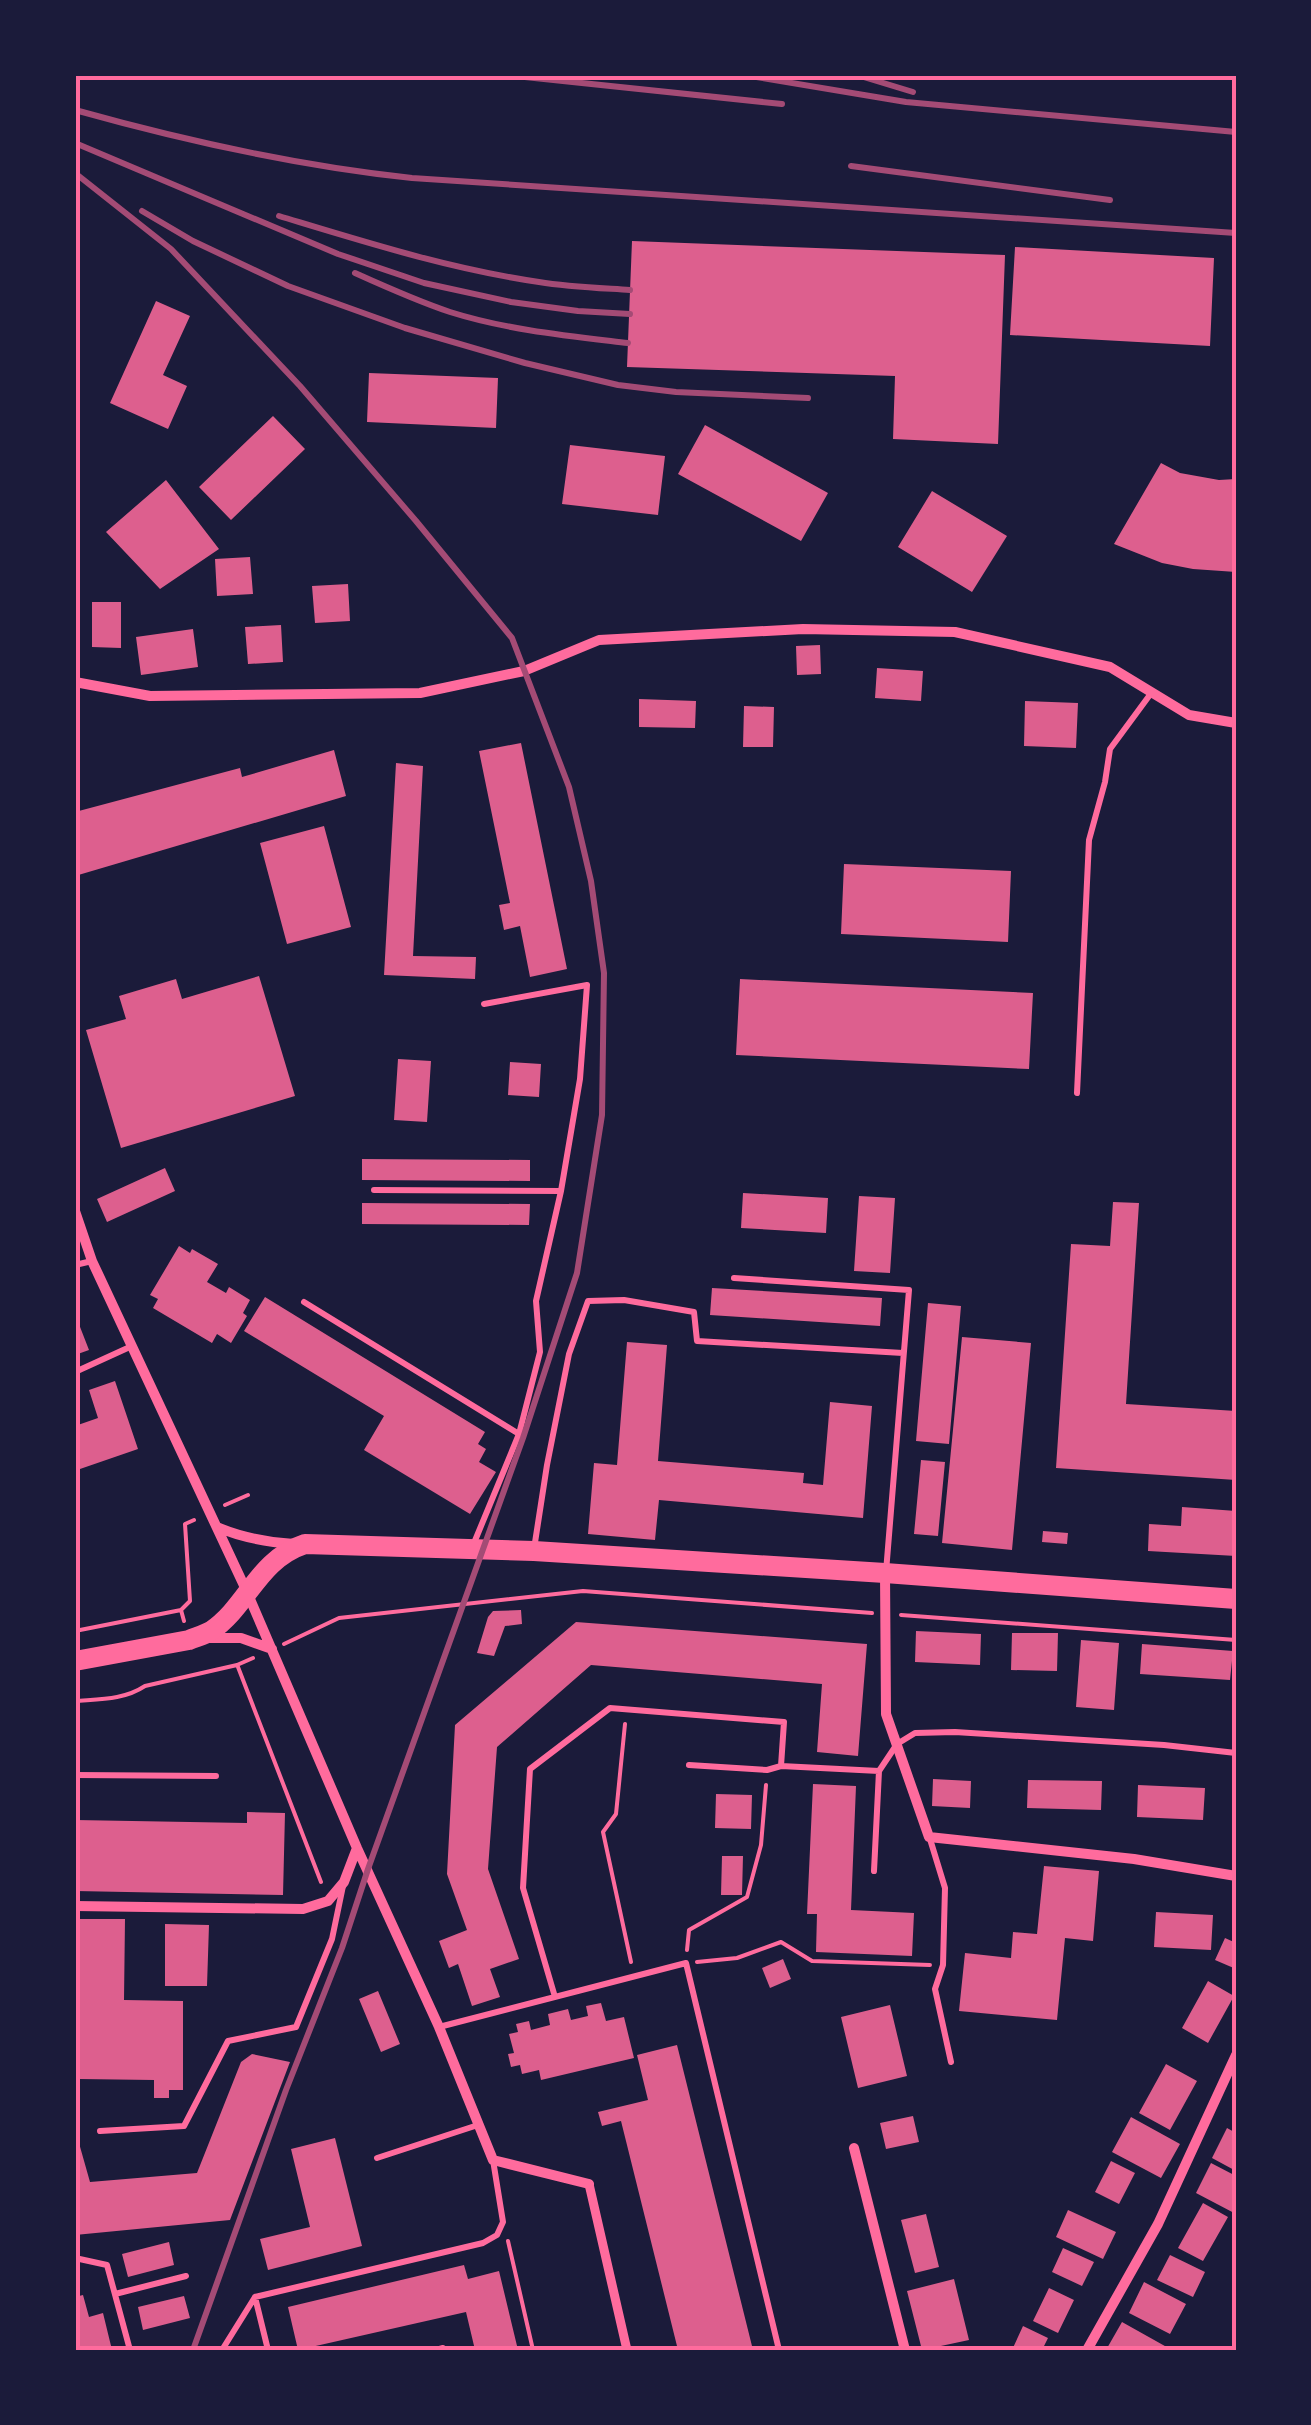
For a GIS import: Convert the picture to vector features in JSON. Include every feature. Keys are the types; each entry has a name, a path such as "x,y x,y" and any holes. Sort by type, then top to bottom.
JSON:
{"main road":[{"path":"75,1661 189,1640 213,1630 279,1556 305,1544 534,1550 1236,1599"}],"street":[{"path":"75,682 150,696 420,693 524,671 599,640 803,630 955,632 1110,667 1189,715 1236,723"},
{"path":"75,1211 92,1261 247,1592 439,2027 493,2160 589,2184 627,2350"},
{"path":"217,1527 262,1542 305,1544"},
{"path":"886,1573 886,1714 929,1838 1134,1859 1236,1876"},
{"path":"189,1640 242,1638 272,1649"},
{"path":"75,1906 304,1910 328,1901 344,1882 357,1848"},
{"path":"1087,2350 1158,2224 1236,2055"},
{"path":"854,2148 905,2350"}],"lane":[{"path":"1078,1093 1090,840 1110,750 1152,692"},
{"path":"472,1548 519,1434 540,1352 536,1302 562,1192 580,1078 587,985 484,1004"},
{"path":"374,1190 562,1192"},
{"path":"75,1265 92,1261"},
{"path":"734,1278 909,1290 886,1573"},
{"path":"534,1550 569,1354 588,1302 624,1300 694,1312 697,1341 904,1353"},
{"path":"304,1302 519,1434"},
{"path":"75,1372 132,1346"},
{"path":"555,1996 523,1888 530,1770 610,1708 784,1722 781,1766"},
{"path":"874,1872 879,1771 897,1744 915,1733 956,1732 1236,1753"},
{"path":"689,1765 879,1771"},
{"path":"75,1775 216,1776"},
{"path":"929,1838 945,1888 943,1966 935,1989 951,2062"},
{"path":"100,2132 184,2126 228,2041 296,2027 332,1939 344,1882"},
{"path":"439,2027 686,1962 779,2350"},
{"path":"378,2158 478,2125"},
{"path":"222,2350 256,2297 484,2242 497,2235 504,2222 493,2160"},
{"path":"75,2258 108,2265 130,2350"},
{"path":"115,2294 186,2276"},
{"path":"256,2297 268,2350"},
{"path":"436,2350 444,2350"}],"path":[{"path":"75,1630 182,1610 190,1601 185,1524 248,1494"},
{"path":"75,1701 94,1702 135,1693 145,1686 237,1665 339,1618 584,1591 1236,1640"},
{"path":"182,1610 189,1640"},
{"path":"237,1665 328,1901"},
{"path":"627,1710 616,1814 603,1832 634,1976"},
{"path":"767,1770 761,1845 747,1897 689,1930 686,1962 737,1958 781,1942 812,1961 943,1966"},
{"path":"504,2222 534,2350"}],"building":[{"path":"632,241 1005,255 998,444 893,439 895,376 627,367"},
{"path":"1015,247 1214,258 1210,346 1010,335"},
{"path":"156,301 190,316 163,375 187,386 168,429 110,403"},
{"path":"369,373 498,378 496,428 367,422"},
{"path":"273,416 305,449 231,520 199,487"},
{"path":"705,425 828,493 801,541 678,474"},
{"path":"570,445 665,456 658,515 562,504"},
{"path":"1161,463 1180,473 1236,479 1236,572 1162,563 1114,544"},
{"path":"166,480 219,549 160,589 106,532"},
{"path":"932,491 1007,536 972,592 898,547"},
{"path":"250,557 253,594 217,596 215,559"},
{"path":"348,584 350,621 315,623 312,586"},
{"path":"92,602 121,602 121,648 92,647"},
{"path":"281,625 283,662 248,664 245,627"},
{"path":"193,629 198,667 141,675 136,637"},
{"path":"820,645 821,674 797,675 796,646"},
{"path":"877,668 923,671 921,701 875,698"},
{"path":"639,699 696,701 695,728 639,727"},
{"path":"1025,701 1078,703 1076,748 1024,746"},
{"path":"744,706 774,707 773,747 743,747"},
{"path":"521,743 567,969 530,977 520,926 504,930 499,905 510,903 479,751"},
{"path":"334,750 346,796 75,876 75,812 240,768 242,777"},
{"path":"396,763 423,766 413,956 476,957 475,979 384,975"},
{"path":"324,826 351,927 287,944 260,843"},
{"path":"844,864 1011,871 1008,942 841,934"},
{"path":"259,976 295,1096 121,1148 86,1030 126,1019 119,996 176,979 182,999"},
{"path":"740,979 1033,993 1029,1069 736,1055"},
{"path":"398,1059 431,1061 427,1122 394,1120"},
{"path":"510,1062 541,1064 539,1097 508,1095"},
{"path":"362,1159 530,1160 530,1181 362,1180"},
{"path":"165,1168 175,1191 107,1222 97,1199"},
{"path":"743,1193 828,1198 826,1233 741,1228"},
{"path":"859,1196 895,1198 890,1273 854,1271"},
{"path":"1113,1202 1139,1203 1126,1404 1236,1411 1236,1480 1056,1468 1071,1244 1110,1246"},
{"path":"362,1203 530,1204 529,1225 362,1224"},
{"path":"179,1246 218,1264 207,1282 226,1293 229,1287 250,1300 243,1313 247,1316 231,1343 217,1334 212,1343 153,1308 158,1299 150,1295"},
{"path":"712,1288 882,1298 880,1326 710,1315"},
{"path":"265,1297 485,1432 478,1444 486,1449 479,1462 496,1472 470,1514 364,1450 384,1416 244,1331"},
{"path":"928,1303 961,1306 949,1444 916,1441"},
{"path":"75,1314 89,1350 75,1355"},
{"path":"962,1337 1031,1343 1012,1550 942,1543"},
{"path":"627,1342 667,1345 658,1461 804,1473 803,1483 823,1485 830,1402 872,1406 863,1518 659,1500 655,1540 588,1534 594,1463 617,1465"},
{"path":"115,1381 138,1449 80,1469 75,1454 75,1426 98,1418 89,1390"},
{"path":"921,1460 945,1462 938,1536 914,1534"},
{"path":"1182,1507 1236,1511 1236,1556 1148,1551 1149,1524 1181,1526"},
{"path":"1043,1531 1068,1533 1067,1544 1042,1542"},
{"path":"521,1610 522,1624 505,1626 494,1656 477,1653 493,1611"},
{"path":"576,1622 867,1644 858,1756 817,1752 822,1684 591,1665 497,1747 488,1869 519,1959 490,1969 500,1997 472,2006 458,1964 449,1968 439,1941 467,1930 447,1874 455,1725"},
{"path":"916,1631 981,1634 980,1665 915,1662"},
{"path":"1012,1633 1058,1633 1057,1671 1011,1670"},
{"path":"1081,1640 1119,1643 1114,1710 1076,1707"},
{"path":"1142,1644 1233,1651 1230,1680 1140,1674"},
{"path":"933,1779 971,1781 970,1808 932,1806"},
{"path":"1028,1780 1102,1781 1101,1810 1027,1808"},
{"path":"813,1784 856,1786 851,1910 914,1913 912,1956 816,1952 817,1914 807,1914"},
{"path":"1138,1785 1205,1788 1203,1820 1137,1817"},
{"path":"716,1794 752,1795 751,1829 715,1828"},
{"path":"247,1812 285,1813 283,1895 75,1891 75,1820 247,1823"},
{"path":"722,1856 743,1856 742,1895 721,1895"},
{"path":"1044,1866 1099,1871 1093,1941 1065,1938 1057,2020 959,2011 965,1953 1011,1958 1013,1932 1037,1934"},
{"path":"1156,1912 1213,1915 1211,1950 1154,1947"},
{"path":"75,1919 125,1919 124,2000 183,2001 183,2090 169,2090 169,2098 154,2098 154,2080 79,2079"},
{"path":"165,1924 209,1925 207,1986 165,1986"},
{"path":"1225,1938 1236,1943 1236,1969 1215,1960"},
{"path":"783,1959 791,1979 770,1988 762,1968"},
{"path":"1208,1981 1234,1996 1208,2043 1182,2028"},
{"path":"378,1991 400,2044 381,2052 359,1999"},
{"path":"601,2003 606,2021 624,2017 634,2058 541,2080 539,2070 522,2074 520,2065 511,2067 508,2054 514,2053 509,2034 518,2032 516,2024 529,2021 531,2030 550,2025 548,2014 568,2009 571,2020 588,2016 586,2006"},
{"path":"890,2005 907,2076 858,2088 841,2017"},
{"path":"677,2045 753,2350 678,2350 621,2121 602,2126 598,2112 648,2100 637,2055"},
{"path":"252,2054 290,2062 230,2220 75,2235 75,2129 90,2182 197,2173 241,2062"},
{"path":"1166,2064 1197,2081 1170,2130 1139,2113"},
{"path":"913,2116 919,2142 886,2149 880,2123"},
{"path":"1131,2117 1180,2144 1161,2178 1112,2152"},
{"path":"1227,2128 1236,2133 1236,2171 1212,2158"},
{"path":"335,2138 362,2246 268,2270 260,2239 310,2227 291,2149"},
{"path":"1111,2161 1135,2173 1119,2204 1095,2192"},
{"path":"1211,2163 1236,2176 1236,2214 1196,2193"},
{"path":"1203,2203 1228,2217 1203,2261 1178,2248"},
{"path":"1068,2210 1116,2232 1103,2259 1056,2237"},
{"path":"926,2214 939,2267 915,2273 901,2220"},
{"path":"169,2242 174,2265 128,2277 122,2254"},
{"path":"1063,2248 1094,2262 1082,2286 1052,2272"},
{"path":"1170,2255 1205,2272 1193,2297 1157,2280"},
{"path":"464,2265 468,2279 499,2271 518,2350 475,2350 466,2312 298,2350 288,2307"},
{"path":"954,2279 969,2340 922,2350 907,2291"},
{"path":"1144,2282 1186,2304 1170,2334 1129,2313"},
{"path":"1049,2288 1074,2300 1058,2333 1033,2321"},
{"path":"83,2295 89,2317 103,2313 112,2350 75,2350 75,2297"},
{"path":"184,2296 190,2318 143,2330 138,2307"},
{"path":"1122,2322 1172,2350 1106,2350"},
{"path":"1023,2326 1048,2338 1042,2350 1012,2350"}],"railway":[{"path":"506,75 782,104"},
{"path":"744,75 906,102 1236,132"},
{"path":"857,75 913,92"},
{"path":"75,110 242,151 412,178 1236,233"},
{"path":"75,143 338,254 424,283 511,302 630,314"},
{"path":"851,166 1110,200"},
{"path":"75,173 171,249 300,386 512,638 569,787 591,881 604,973 602,1115 577,1273 523,1438 342,1948 286,2090 193,2350"},
{"path":"142,211 193,241 288,286 405,328 525,363 618,385 676,392 808,398"},
{"path":"279,216 473,270 550,284 630,290"},
{"path":"355,273 472,318 538,332 628,343"}]}
